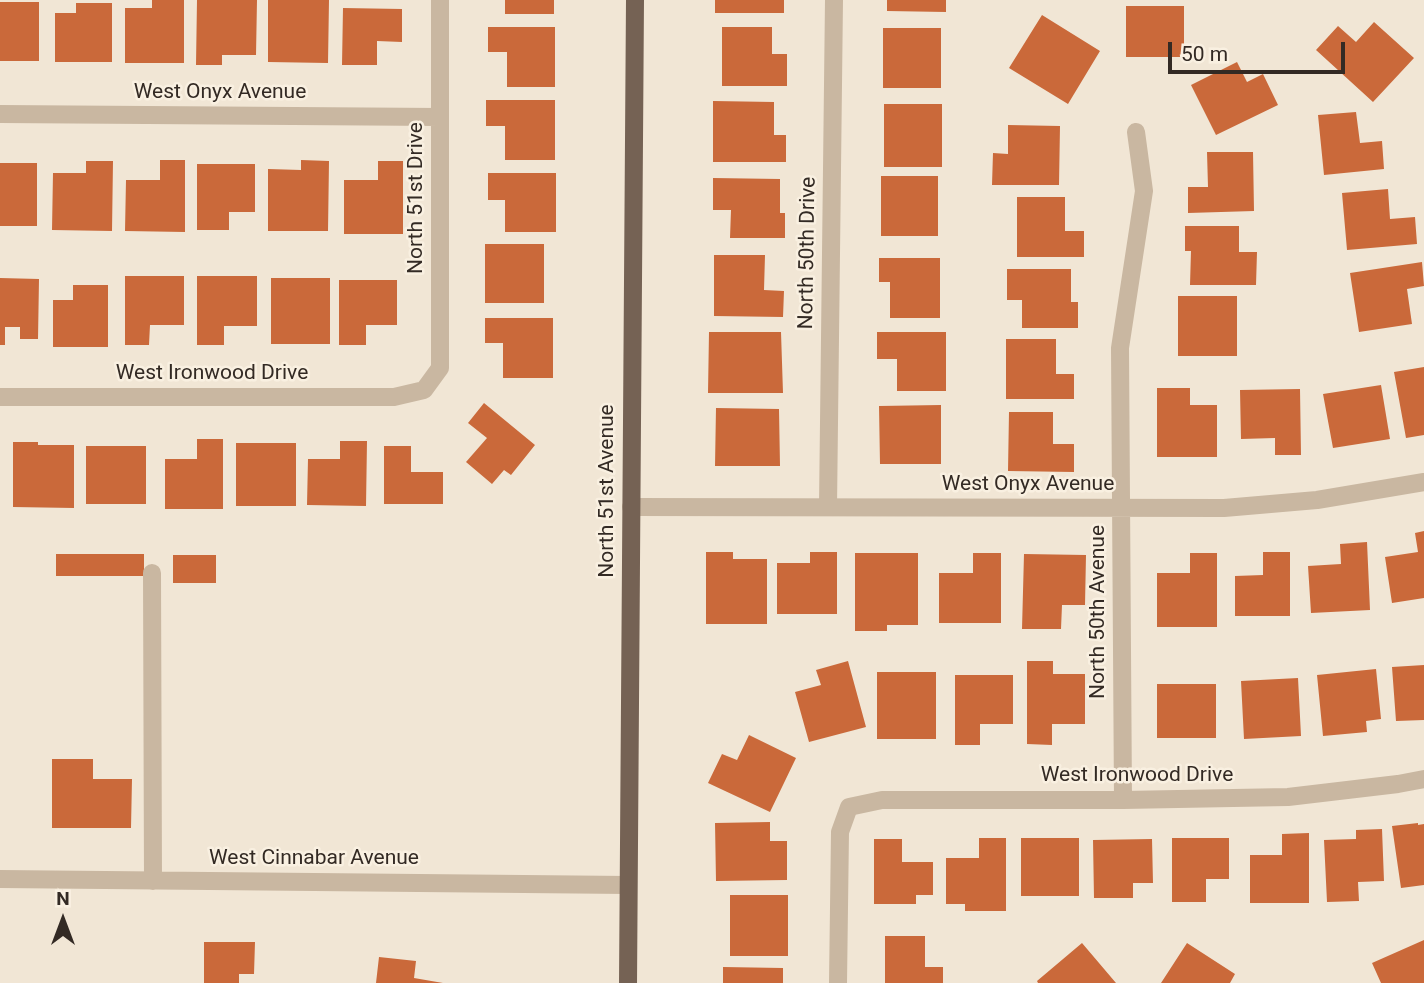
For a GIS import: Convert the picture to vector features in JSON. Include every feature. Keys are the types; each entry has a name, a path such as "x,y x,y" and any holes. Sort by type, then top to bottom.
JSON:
{"main road":[{"name":"North 51st Avenue","path":"628,983 635,0"}],"street":[{"name":"North 51st Drive","path":"424,390 440,369 440,0"},
{"name":"North 50th Drive","path":"828,507 834,0"},
{"name":"West Onyx Avenue","path":"0,114 440,117"},
{"name":"North 50th Avenue","path":"1123,800 1120,348 1144,191 1136,132"},
{"name":"West Ironwood Drive","path":"0,397 394,397 424,390"},
{"name":"West Onyx Avenue","path":"631,507 1237,507 1317,500 1424,482"},
{"path":"152,573 152,881"},
{"name":"West Ironwood Drive","path":"838,983 840,832 849,807 882,800 1287,797 1398,785 1424,779"},
{"name":"West Cinnabar Avenue","path":"0,879 628,885"}],"building":[{"path":"152,0 184,0 184,63 125,63 125,8 152,8"},
{"path":"197,0 257,0 256,55 222,55 222,65 196,65"},
{"path":"268,0 329,0 328,63 268,62"},
{"path":"505,0 554,0 554,14 505,14"},
{"path":"715,0 784,0 784,13 715,13"},
{"path":"887,0 946,0 946,12 887,11"},
{"path":"0,2 39,2 39,61 0,61"},
{"path":"76,3 112,3 112,62 55,62 55,13 76,13"},
{"path":"1126,6 1184,6 1184,57 1126,57"},
{"path":"343,8 402,9 402,42 377,41 377,65 342,65"},
{"path":"1042,15 1100,51 1068,104 1009,68"},
{"path":"1374,22 1414,58 1373,102 1316,50 1338,26 1356,42"},
{"path":"488,27 555,27 555,87 507,87 507,52 488,52"},
{"path":"722,27 772,27 772,54 787,54 787,86 722,86"},
{"path":"883,28 941,28 941,88 883,88"},
{"path":"1237,62 1247,82 1263,74 1278,105 1216,135 1191,85"},
{"path":"486,100 555,100 555,160 505,160 505,126 486,126"},
{"path":"713,101 774,102 774,135 786,135 786,162 713,162"},
{"path":"884,104 942,104 942,167 884,167"},
{"path":"1356,112 1360,143 1382,141 1384,169 1324,175 1318,115"},
{"path":"1008,125 1060,126 1059,185 992,185 993,153 1008,154"},
{"path":"1207,152 1253,152 1254,211 1188,213 1188,187 1208,187"},
{"path":"160,160 185,160 185,232 125,231 126,180 160,180"},
{"path":"301,160 329,161 328,231 268,231 268,169 301,170"},
{"path":"86,161 113,161 112,231 52,230 53,173 86,173"},
{"path":"378,161 403,161 403,234 344,234 344,180 378,180"},
{"path":"0,163 37,163 37,226 0,226"},
{"path":"197,164 255,164 255,212 229,212 229,230 197,230"},
{"path":"488,173 556,173 556,232 505,232 505,200 488,200"},
{"path":"881,176 938,176 938,236 881,236"},
{"path":"713,178 780,179 780,213 785,213 785,238 730,238 731,210 713,210"},
{"path":"1388,189 1390,219 1415,217 1417,244 1347,250 1342,193"},
{"path":"1017,197 1065,197 1065,231 1084,231 1084,257 1017,257"},
{"path":"1185,226 1239,226 1239,252 1257,252 1256,285 1190,285 1191,251 1185,251"},
{"path":"485,244 544,244 544,303 485,303"},
{"path":"714,255 765,255 764,290 784,291 783,317 714,316"},
{"path":"879,258 940,258 940,318 890,318 890,282 879,282"},
{"path":"1422,262 1424,286 1407,289 1412,324 1359,332 1350,273"},
{"path":"1007,269 1071,269 1071,302 1078,302 1078,328 1022,328 1022,300 1007,300"},
{"path":"125,276 184,276 184,325 150,325 149,345 125,345"},
{"path":"197,276 257,276 257,326 224,326 224,345 197,345"},
{"path":"0,278 39,279 38,339 20,339 20,327 5,327 5,345 0,345"},
{"path":"271,278 330,278 330,344 271,344"},
{"path":"339,280 397,280 397,325 366,325 366,345 339,345"},
{"path":"73,285 108,285 108,347 53,347 53,300 73,300"},
{"path":"1178,296 1237,296 1237,356 1178,356"},
{"path":"485,318 553,318 553,378 503,378 503,343 485,343"},
{"path":"709,332 781,332 783,393 708,393"},
{"path":"877,332 946,332 946,391 897,391 897,359 877,359"},
{"path":"1006,339 1056,339 1056,374 1074,374 1074,399 1006,399"},
{"path":"1424,367 1424,435 1406,438 1394,372"},
{"path":"1381,385 1390,439 1333,448 1323,394"},
{"path":"1157,388 1190,388 1190,405 1217,405 1217,457 1157,457"},
{"path":"1300,389 1301,455 1275,455 1275,438 1241,439 1240,390"},
{"path":"484,403 535,445 511,475 504,470 492,484 466,462 487,438 468,423"},
{"path":"941,405 941,464 880,464 879,406"},
{"path":"716,408 779,409 780,466 715,466"},
{"path":"1009,412 1053,412 1053,444 1074,444 1074,472 1008,471"},
{"path":"197,439 223,439 223,509 165,509 165,459 197,459"},
{"path":"340,441 367,441 366,506 307,505 308,459 340,459"},
{"path":"13,442 74,445 74,508 13,507"},
{"path":"236,443 296,443 296,506 236,506"},
{"path":"86,446 146,446 146,504 86,504"},
{"path":"384,446 411,446 411,472 443,472 443,504 384,504"},
{"path":"1424,531 1424,598 1392,603 1385,557 1418,552 1415,533"},
{"path":"1367,542 1370,610 1311,613 1308,566 1341,564 1340,544"},
{"path":"706,552 733,552 733,559 767,559 767,624 706,624"},
{"path":"810,552 837,552 837,614 777,614 777,563 810,563"},
{"path":"1263,552 1290,552 1290,616 1235,616 1235,576 1263,575"},
{"path":"855,553 918,553 918,625 887,625 887,631 855,631"},
{"path":"973,553 1001,553 1001,623 939,623 939,573 973,573"},
{"path":"1190,553 1217,553 1217,627 1157,627 1157,573 1190,573"},
{"path":"56,554 144,554 144,576 56,576"},
{"path":"1024,554 1086,555 1085,605 1062,605 1061,629 1022,629"},
{"path":"173,555 216,555 216,583 173,583"},
{"path":"848,661 866,727 809,742 795,692 821,685 816,670"},
{"path":"1027,661 1053,661 1053,674 1085,674 1085,724 1052,724 1052,745 1027,744"},
{"path":"1424,665 1424,720 1396,721 1392,667"},
{"path":"1376,669 1381,719 1366,721 1367,732 1323,736 1317,675"},
{"path":"877,672 936,672 936,739 877,739"},
{"path":"955,675 1013,675 1013,724 980,724 980,745 955,745"},
{"path":"1298,678 1301,736 1244,739 1241,681"},
{"path":"1157,684 1216,684 1216,738 1157,738"},
{"path":"749,735 796,758 770,812 708,783 722,754 737,760"},
{"path":"52,759 93,759 93,779 132,779 131,828 52,828"},
{"path":"770,822 770,841 787,841 787,880 716,881 715,823"},
{"path":"1424,824 1424,885 1401,888 1392,826"},
{"path":"1382,829 1384,881 1358,882 1359,901 1327,902 1324,840 1356,839 1356,830"},
{"path":"1309,833 1309,903 1250,903 1250,855 1282,855 1282,834"},
{"path":"979,838 1006,838 1006,911 965,911 965,904 946,904 946,858 979,858"},
{"path":"1021,838 1079,838 1079,896 1021,896"},
{"path":"1172,838 1229,838 1229,879 1206,879 1206,902 1172,902"},
{"path":"874,839 902,839 902,862 933,862 933,895 916,895 916,904 874,904"},
{"path":"1152,839 1153,883 1133,883 1133,898 1094,898 1093,840"},
{"path":"730,895 788,895 788,956 730,956"},
{"path":"885,936 925,936 925,967 943,967 943,983 885,983"},
{"path":"1424,940 1424,983 1381,983 1372,963"},
{"path":"204,942 255,942 254,974 239,974 239,983 204,983"},
{"path":"1082,943 1116,983 1038,983 1037,981"},
{"path":"1187,943 1235,974 1230,983 1161,983"},
{"path":"379,957 416,961 414,978 443,983 376,983"},
{"path":"723,967 783,968 783,983 723,983"}]}
